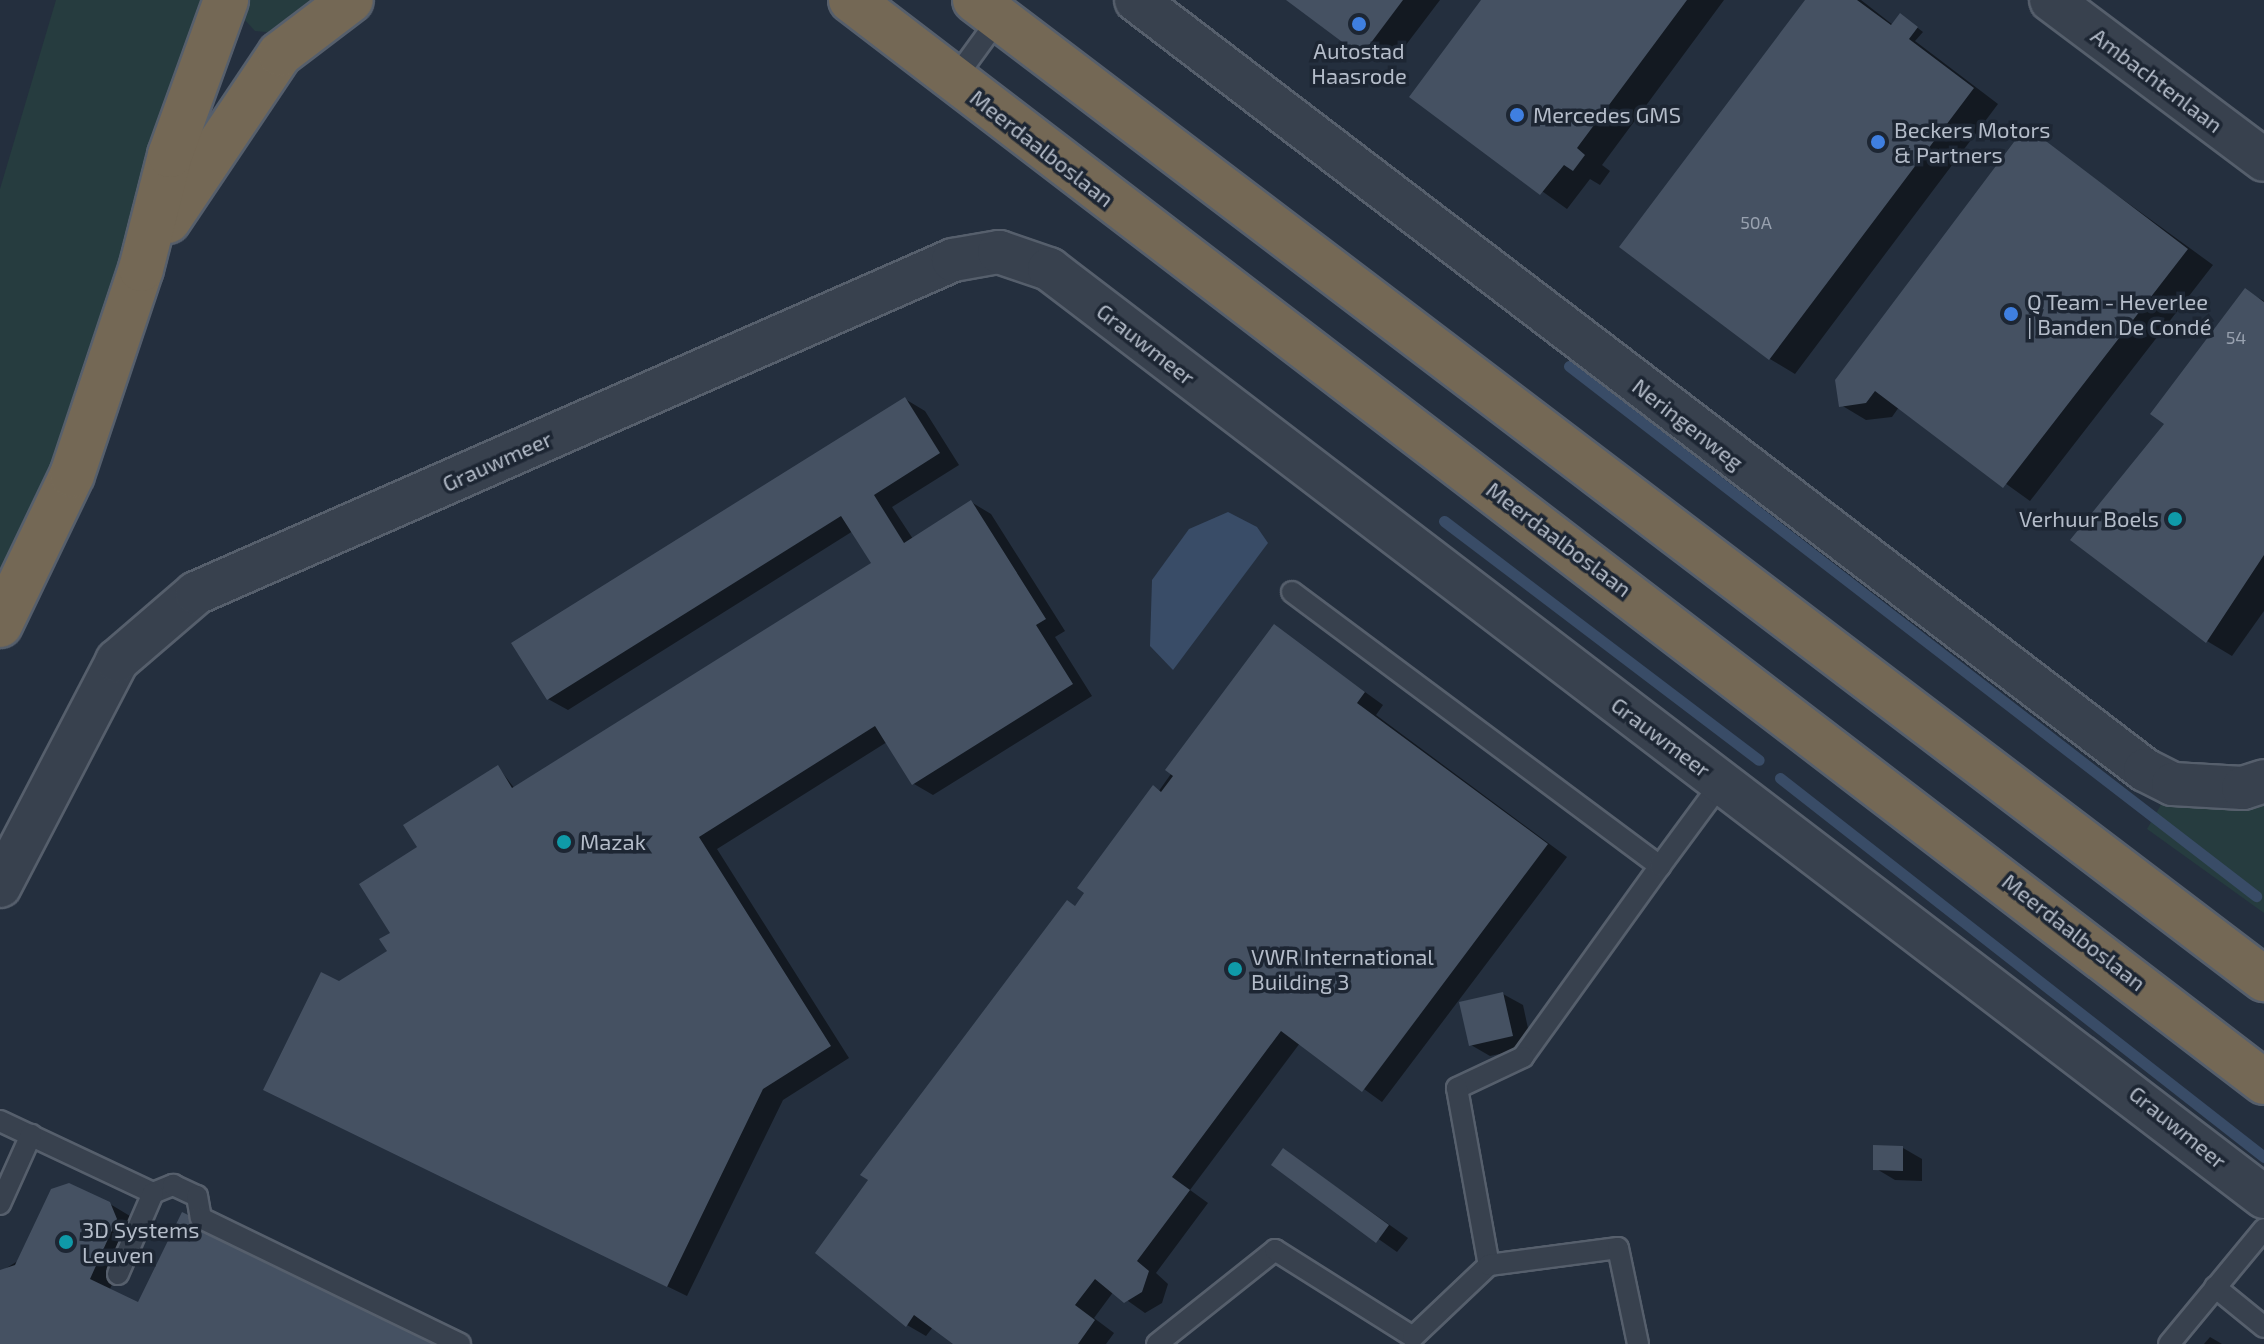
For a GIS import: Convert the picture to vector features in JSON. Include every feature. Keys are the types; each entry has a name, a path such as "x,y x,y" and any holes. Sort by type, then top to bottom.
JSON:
{"highway":[{"path":"0,625 72,475 141,269 170,155 226,0"},
{"path":"141,269 205,157 280,54 351,0"},
{"name":"Meerdaalboslaan","path":"850,1 2255,1068"},
{"path":"987,9 2260,972"}],"street":[{"name":"Neringenweg","path":"1136,0 2145,770 2173,784 2243,788 2264,781"},
{"name":"Ambachtenlaan","path":"2051,0 2264,160"},
{"name":"Grauwmeer","path":"0,886 117,661 196,593 953,260 999,252 1049,269 2264,1197"}],"lane":[{"path":"954,80 987,9"},
{"path":"1292,592 1660,866"},
{"path":"1489,1265 1457,1088 1523,1057 1722,782"},
{"path":"0,1121 153,1193"},
{"path":"0,1204 31,1135"},
{"path":"118,1274 153,1193 173,1185 197,1196 201,1218 460,1344"},
{"path":"2169,1344 2264,1229"},
{"path":"1157,1344 1275,1250 1413,1337 1489,1265 1618,1248 1638,1344"},
{"path":"2215,1287 2264,1327"}],"green space":[{"path":"56,0 208,0 46,488 0,588 0,189"},
{"path":"245,0 314,0 277,33 255,31 244,19"},
{"path":"2264,781 2264,913 2147,829 2173,784"}],"water":[{"path":"1228,512 1257,527 1268,543 1173,670 1150,646 1152,580 1189,529"}],"building":[{"name":"Autostad Haasrode","path":"1286,0 1403,0 1361,56"},
{"name":"Mercedes GMS","path":"1481,0 1687,0 1577,148 1585,155 1573,171 1564,165 1540,195 1409,97"},
{"path":"1805,0 1857,0 1891,25 1900,13 1918,27 1909,39 1974,88 1769,360 1619,247"},
{"name":"Q Team - Heverlee | Banden De Condé","path":"2026,126 2188,249 2003,488 1875,391 1866,403 1839,407 1835,380"},
{"name":"Verhuur Boels","path":"2245,288 2264,302 2264,555 2206,643 2070,540 2164,424 2150,414"},
{"name":"Mazak","path":"905,397 940,453 874,495 904,543 971,500 1046,619 1036,625 1073,684 912,785 875,726 699,837 831,1046 763,1089 667,1287 263,1090 321,972 339,981 387,951 379,939 390,933 359,884 417,847 403,825 498,765 512,788 871,563 841,516 547,700 511,643"},
{"name":"VWR International Building 3","path":"1274,624 1365,692 1357,703 1548,844 1362,1092 1281,1031 1172,1177 1190,1190 1137,1261 1149,1271 1142,1292 1124,1303 1095,1279 1075,1305 1095,1320 1078,1344 953,1344 914,1315 906,1327 815,1253 868,1180 860,1175 1067,900 1075,906 1084,893 1077,888 1153,785 1161,792 1173,776 1165,770"},
{"path":"1503,992 1513,1036 1469,1046 1459,1002"},
{"path":"1873,1145 1903,1146 1903,1171 1873,1170"},
{"path":"1283,1148 1389,1225 1376,1243 1271,1165"},
{"name":"3D Systems Leuven","path":"69,1183 110,1202 117,1219 90,1279 138,1302 182,1212 456,1344 0,1344 0,1270 15,1265 51,1189"}],"waterway":[{"path":"1569,366 2256,896"},
{"path":"1444,521 1759,760"},
{"path":"1780,778 2264,1157"}],"place":[{"name":"Autostad Haasrode","path":"1359,24"},
{"name":"Mercedes GMS","path":"1517,115"},
{"name":"Beckers Motors & Partners","path":"1878,142"},
{"name":"Q Team - Heverlee | Banden De Condé","path":"2011,314"},
{"name":"Verhuur Boels","path":"2175,519"},
{"name":"Mazak","path":"564,842"},
{"name":"VWR International Building 3","path":"1235,969"},
{"name":"3D Systems Leuven","path":"66,1242"}]}
